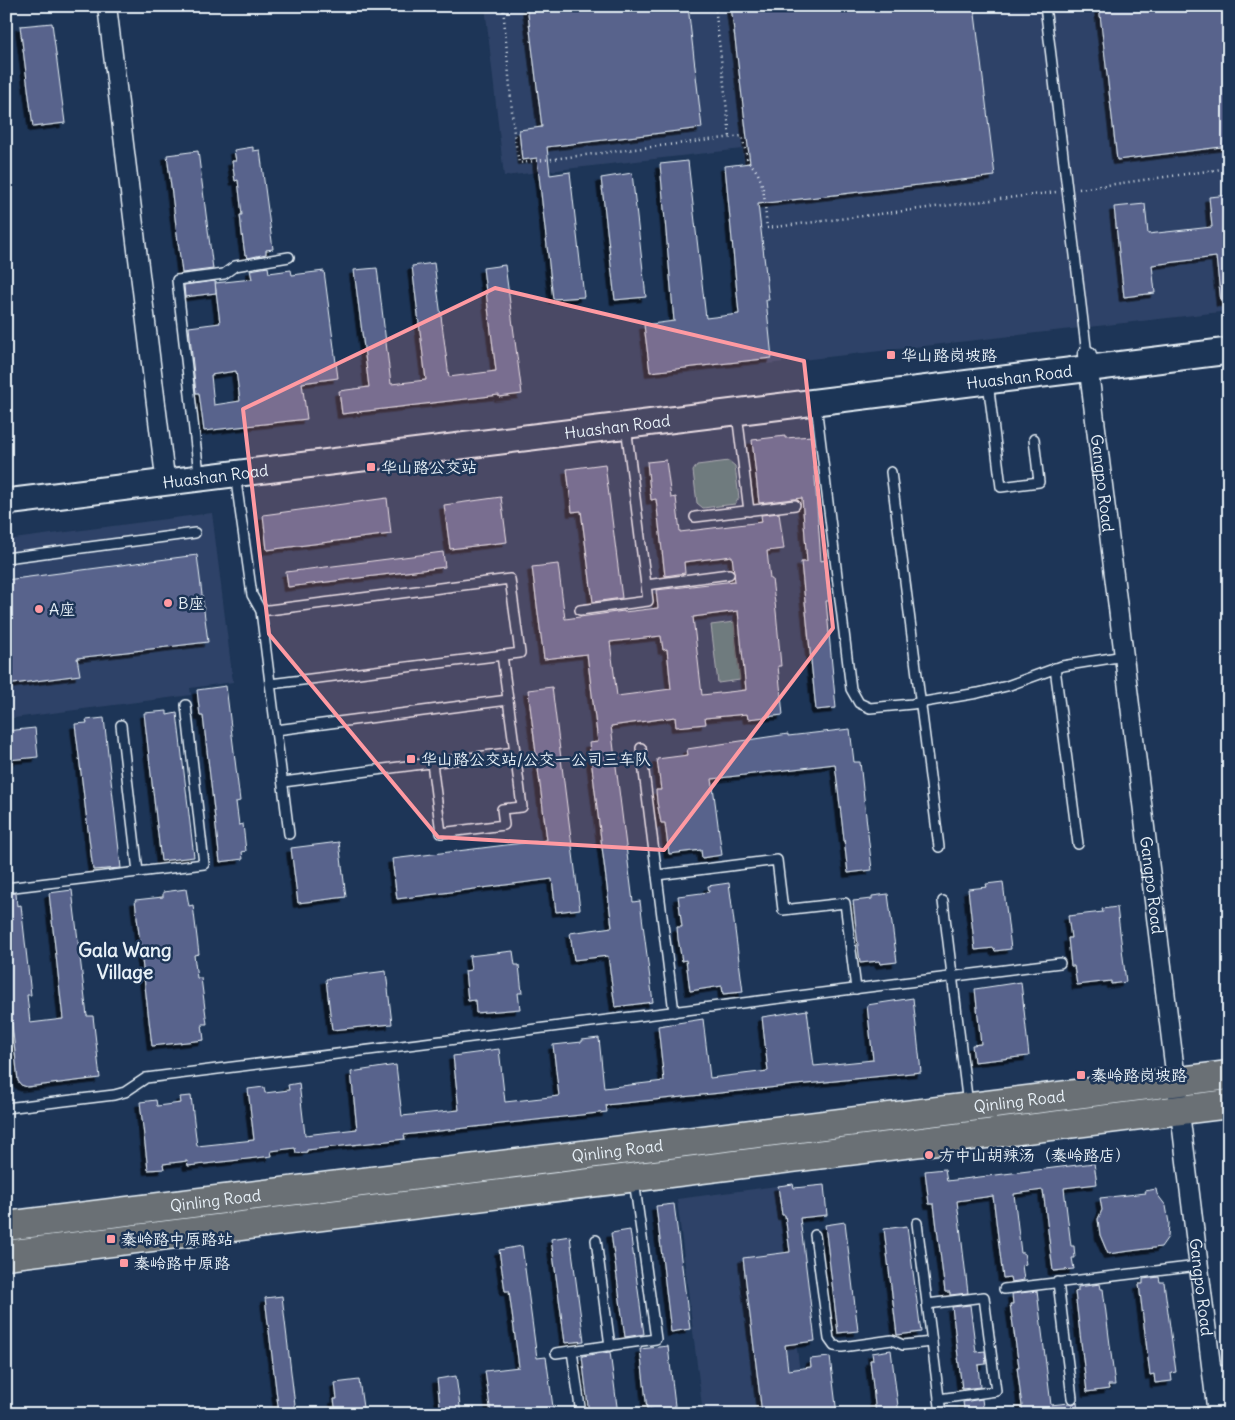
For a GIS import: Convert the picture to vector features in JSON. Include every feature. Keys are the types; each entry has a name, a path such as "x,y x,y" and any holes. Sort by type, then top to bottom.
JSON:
{"main road":[{"name":"Qinling Road","path":"6,1226 1229,1075"},
{"name":"Qinling Road","path":"6,1255 1229,1104"}],"street":[{"path":"107,6 164,469"},
{"name":"Huashan Road","path":"6,502 988,381 1229,338"},
{"name":"Huashan Road","path":"6,489 1088,362 1229,351"},
{"name":"Gangpo Road","path":"1088,362 1198,1266 1220,1371 1217,1414"}],"lane":[{"path":"1045,6 1088,362"},
{"path":"198,465 177,280 224,274 235,266 289,257"},
{"path":"988,381 1001,487 1039,482 1034,439"},
{"path":"816,402 851,689 859,703 870,708 920,703 978,693 1007,686 1055,668 1124,656"},
{"path":"736,412 749,511"},
{"path":"580,610 648,601 626,426"},
{"path":"891,472 939,847"},
{"path":"235,474 252,595 261,611 289,834"},
{"path":"695,517 795,505"},
{"path":"6,558 195,533"},
{"path":"646,585 729,574"},
{"path":"261,611 510,579 520,652 270,684"},
{"path":"432,763 441,834 504,826 502,809 522,807 502,655"},
{"path":"1055,668 1078,844"},
{"path":"276,730 508,700"},
{"path":"6,888 204,864 186,705"},
{"path":"121,725 138,872"},
{"path":"641,748 674,1012"},
{"path":"283,782 515,752"},
{"path":"657,875 777,860 783,910 845,903 856,989"},
{"path":"943,901 968,1107"},
{"path":"6,1108 114,1095 125,1092 146,1078 1060,963"},
{"path":"556,1353 656,1339 634,1177"},
{"path":"917,1223 941,1414"},
{"path":"814,1235 829,1339 834,1346 842,1347 892,1340 903,1345 932,1342"},
{"path":"596,1240 610,1346"},
{"path":"1004,1289 1198,1266"},
{"path":"1058,1282 1072,1398"},
{"path":"927,1304 984,1296 986,1306 996,1391 939,1399"},
{"path":"572,1350 581,1414"}],"path":[{"path":"503,6 514,134 519,163 742,136 748,162 756,168 761,179 767,228 1068,191 1229,168"},
{"path":"715,6 730,137"}],"highlighted area":[{"path":"495,288 804,361 833,628 664,850 438,837 269,634 243,409"}],"shaded area":[{"path":"485,6 1229,6 1229,311 767,364 742,149 504,176"},
{"path":"212,513 233,682 190,688 191,695 6,719 6,540"},
{"path":"777,1186 805,1414 703,1414 677,1199"}],"green space":[{"path":"729,461 735,466 739,498 735,504 703,508 697,503 693,471 697,465"},
{"path":"734,622 740,680 718,683 711,625"}],"building":[{"path":"527,6 688,6 702,128 547,147 550,175 570,172 584,297 553,299 537,158 522,160 519,130 542,127"},
{"path":"731,6 974,6 995,176 758,204 769,300 766,300 772,358 650,372 644,325 674,321 660,164 688,161 706,318 739,314 725,166 750,163"},
{"path":"1099,6 1229,6 1229,146 1117,160"},
{"path":"52,23 65,123 33,127 20,26"},
{"path":"253,147 253,151 260,150 273,249 266,250 266,254 248,258 245,255 242,234 238,180 235,181 232,161 236,161 234,150"},
{"path":"198,151 213,269 182,273 167,155"},
{"path":"632,173 646,297 615,300 601,178"},
{"path":"1229,195 1229,302 1221,302 1216,257 1152,265 1155,293 1124,297 1114,207 1145,204 1148,234 1212,227 1209,197"},
{"path":"434,263 449,377 496,371 483,268 505,265 522,394 499,397 499,395 342,414 339,391 369,387 354,270 377,268 391,384 426,380 412,266"},
{"path":"268,267 269,273 291,270 292,275 324,271 338,378 302,383 307,419 204,431 199,393 196,393 189,327 220,323 215,283 252,279 250,270","holes":["236,371 240,401 214,405 211,375"]},
{"path":"215,281 216,293 185,297 184,285"},
{"path":"785,436 785,438 812,436 821,561 825,560 829,601 826,601 836,708 816,710 801,562 807,562 802,498 759,503 752,440"},
{"path":"666,460 671,498 676,497 680,532 762,522 761,515 779,513 784,549 767,551 776,611 781,666 778,666 783,715 748,719 747,714 705,718 706,724 676,727 675,717 611,726 633,902 640,901 653,1002 615,1007 608,956 574,960 570,933 612,927 589,743 598,742 587,654 544,659 532,567 558,564 565,619 658,608 656,590 735,581 732,556 684,562 685,573 665,576 656,499 651,500 647,462","holes":["738,611 746,690 702,695 693,617","661,636 663,650 667,649 671,689 617,696 610,642"]},
{"path":"605,464 622,598 593,602 581,511 572,512 567,469"},
{"path":"501,497 507,542 450,549 444,505"},
{"path":"387,498 391,534 267,550 263,515"},
{"path":"443,552 445,567 288,587 286,572"},
{"path":"197,555 208,642 77,658 80,675 6,685 6,580"},
{"path":"226,686 240,801 236,802 239,825 243,824 246,851 242,852 243,859 220,862 203,716 200,716 197,690"},
{"path":"552,687 580,909 556,912 552,879 397,899 392,859 547,840 528,690"},
{"path":"167,711 167,715 177,713 194,857 161,861 144,713"},
{"path":"104,718 121,868 93,870 75,724 87,723 86,720"},
{"path":"35,728 38,757 9,760 6,746 6,731"},
{"path":"850,729 854,762 860,762 872,870 848,873 835,764 712,779 722,855 702,858 701,850 669,854 665,823 661,823 657,802 656,790 661,790 657,759 688,755 687,749 788,734 788,736"},
{"path":"339,842 346,897 298,903 291,848"},
{"path":"1003,882 1011,949 995,951 994,948 975,950 968,889 987,887 986,884"},
{"path":"729,883 743,992 723,994 722,986 690,991 686,960 682,961 678,939 677,927 682,927 678,896 709,892 708,886"},
{"path":"186,889 189,906 193,905 199,954 194,955 197,978 201,978 207,1024 202,1024 204,1040 152,1046 135,900 163,897 163,892"},
{"path":"72,890 87,1016 93,1016 100,1078 27,1087 21,1085 18,1081 10,1005 6,1006 6,894 16,893 17,906 21,905 31,995 27,995 30,1023 63,1019 49,893"},
{"path":"888,894 897,962 880,964 879,961 860,963 853,901 872,899 872,896"},
{"path":"1117,907 1126,982 1111,984 1111,981 1077,985 1074,966 1071,966 1068,938 1071,938 1068,916 1103,912 1102,909"},
{"path":"513,951 515,965 519,965 522,993 518,993 520,1009 476,1013 475,1000 468,1001 465,971 471,970 469,956"},
{"path":"386,971 392,1024 332,1030 326,979"},
{"path":"1021,982 1029,1056 974,1062 972,1045 981,1044 975,989"},
{"path":"913,998 921,1072 606,1105 607,1112 404,1135 405,1139 307,1150 307,1152 296,1153 295,1148 271,1151 272,1156 188,1166 187,1161 163,1164 164,1169 148,1170 140,1102 156,1100 157,1106 181,1103 180,1097 191,1096 197,1146 254,1140 248,1089 264,1087 265,1093 289,1090 288,1085 299,1083 305,1135 357,1129 351,1072 396,1065 402,1116 459,1110 453,1056 483,1051 499,1049 505,1102 559,1096 553,1045 582,1042 582,1040 599,1038 604,1088 664,1081 658,1026 703,1019 710,1078 768,1071 762,1017 807,1010 814,1066 873,1060 867,1005"},
{"path":"1094,1163 1097,1184 1064,1188 1071,1246 1074,1246 1075,1258 1072,1258 1074,1269 1053,1271 1043,1190 1014,1194 1021,1253 1024,1253 1026,1264 1022,1265 1024,1280 1011,1282 1010,1277 1003,1278 993,1196 957,1201 968,1293 950,1295 950,1292 945,1292 934,1204 929,1204 925,1171 945,1169 947,1181"},
{"path":"793,1184 794,1188 824,1185 827,1215 800,1218 815,1341 785,1345 788,1370 811,1367 810,1359 830,1357 837,1414 762,1414 743,1258 790,1252 785,1215 782,1215 778,1186"},
{"path":"1156,1189 1157,1194 1166,1206 1169,1223 1168,1237 1161,1247 1108,1254 1100,1235 1098,1219 1102,1210 1100,1198 1146,1193 1145,1191"},
{"path":"674,1204 690,1329 671,1332 656,1206"},
{"path":"845,1222 858,1331 838,1333 825,1225"},
{"path":"907,1226 921,1332 897,1335 884,1229"},
{"path":"630,1230 644,1334 625,1337 611,1233"},
{"path":"570,1236 584,1341 565,1343 551,1239"},
{"path":"522,1246 537,1358 546,1357 554,1414 491,1414 485,1371 519,1367 509,1291 505,1291 499,1250"},
{"path":"1159,1277 1160,1282 1164,1282 1176,1372 1171,1373 1172,1381 1155,1383 1154,1374 1150,1375 1139,1284 1143,1284 1143,1279"},
{"path":"1100,1284 1101,1289 1103,1289 1115,1385 1108,1385 1109,1389 1087,1392 1075,1292 1078,1291 1078,1287"},
{"path":"1037,1291 1051,1405 1073,1404 1077,1402 1078,1414 1023,1414 1017,1367 1019,1367 1010,1304 1013,1304 1012,1294"},
{"path":"282,1296 296,1414 279,1414 265,1298"},
{"path":"970,1305 976,1352 985,1351 986,1364 978,1365 980,1387 962,1389 952,1307"},
{"path":"668,1346 676,1414 652,1414 651,1409 647,1409 640,1349"},
{"path":"891,1350 899,1414 876,1414 870,1360 873,1360 872,1353"},
{"path":"610,1352 618,1414 589,1414 582,1356"},
{"path":"456,1376 461,1414 441,1414 437,1379"},
{"path":"359,1380 364,1414 336,1414 334,1399 337,1399 335,1383"},
{"path":"982,1399 984,1414 965,1414 963,1402"}],"place":[{"name":"华山路岗坡路","path":"891,355"},
{"name":"华山路公交站","path":"371,467"},
{"name":"B座","path":"168,603"},
{"name":"A座","path":"39,609"},
{"name":"华山路公交站/公交一公司三车队","path":"411,759"},
{"name":"秦岭路岗坡路","path":"1081,1075"},
{"name":"方中山胡辣汤（秦岭路店）","path":"929,1155"},
{"name":"秦岭路中原路站","path":"111,1239"},
{"name":"秦岭路中原路","path":"124,1263"}],"district":[{"name":"Gala Wang Village","path":"125,961"}]}
